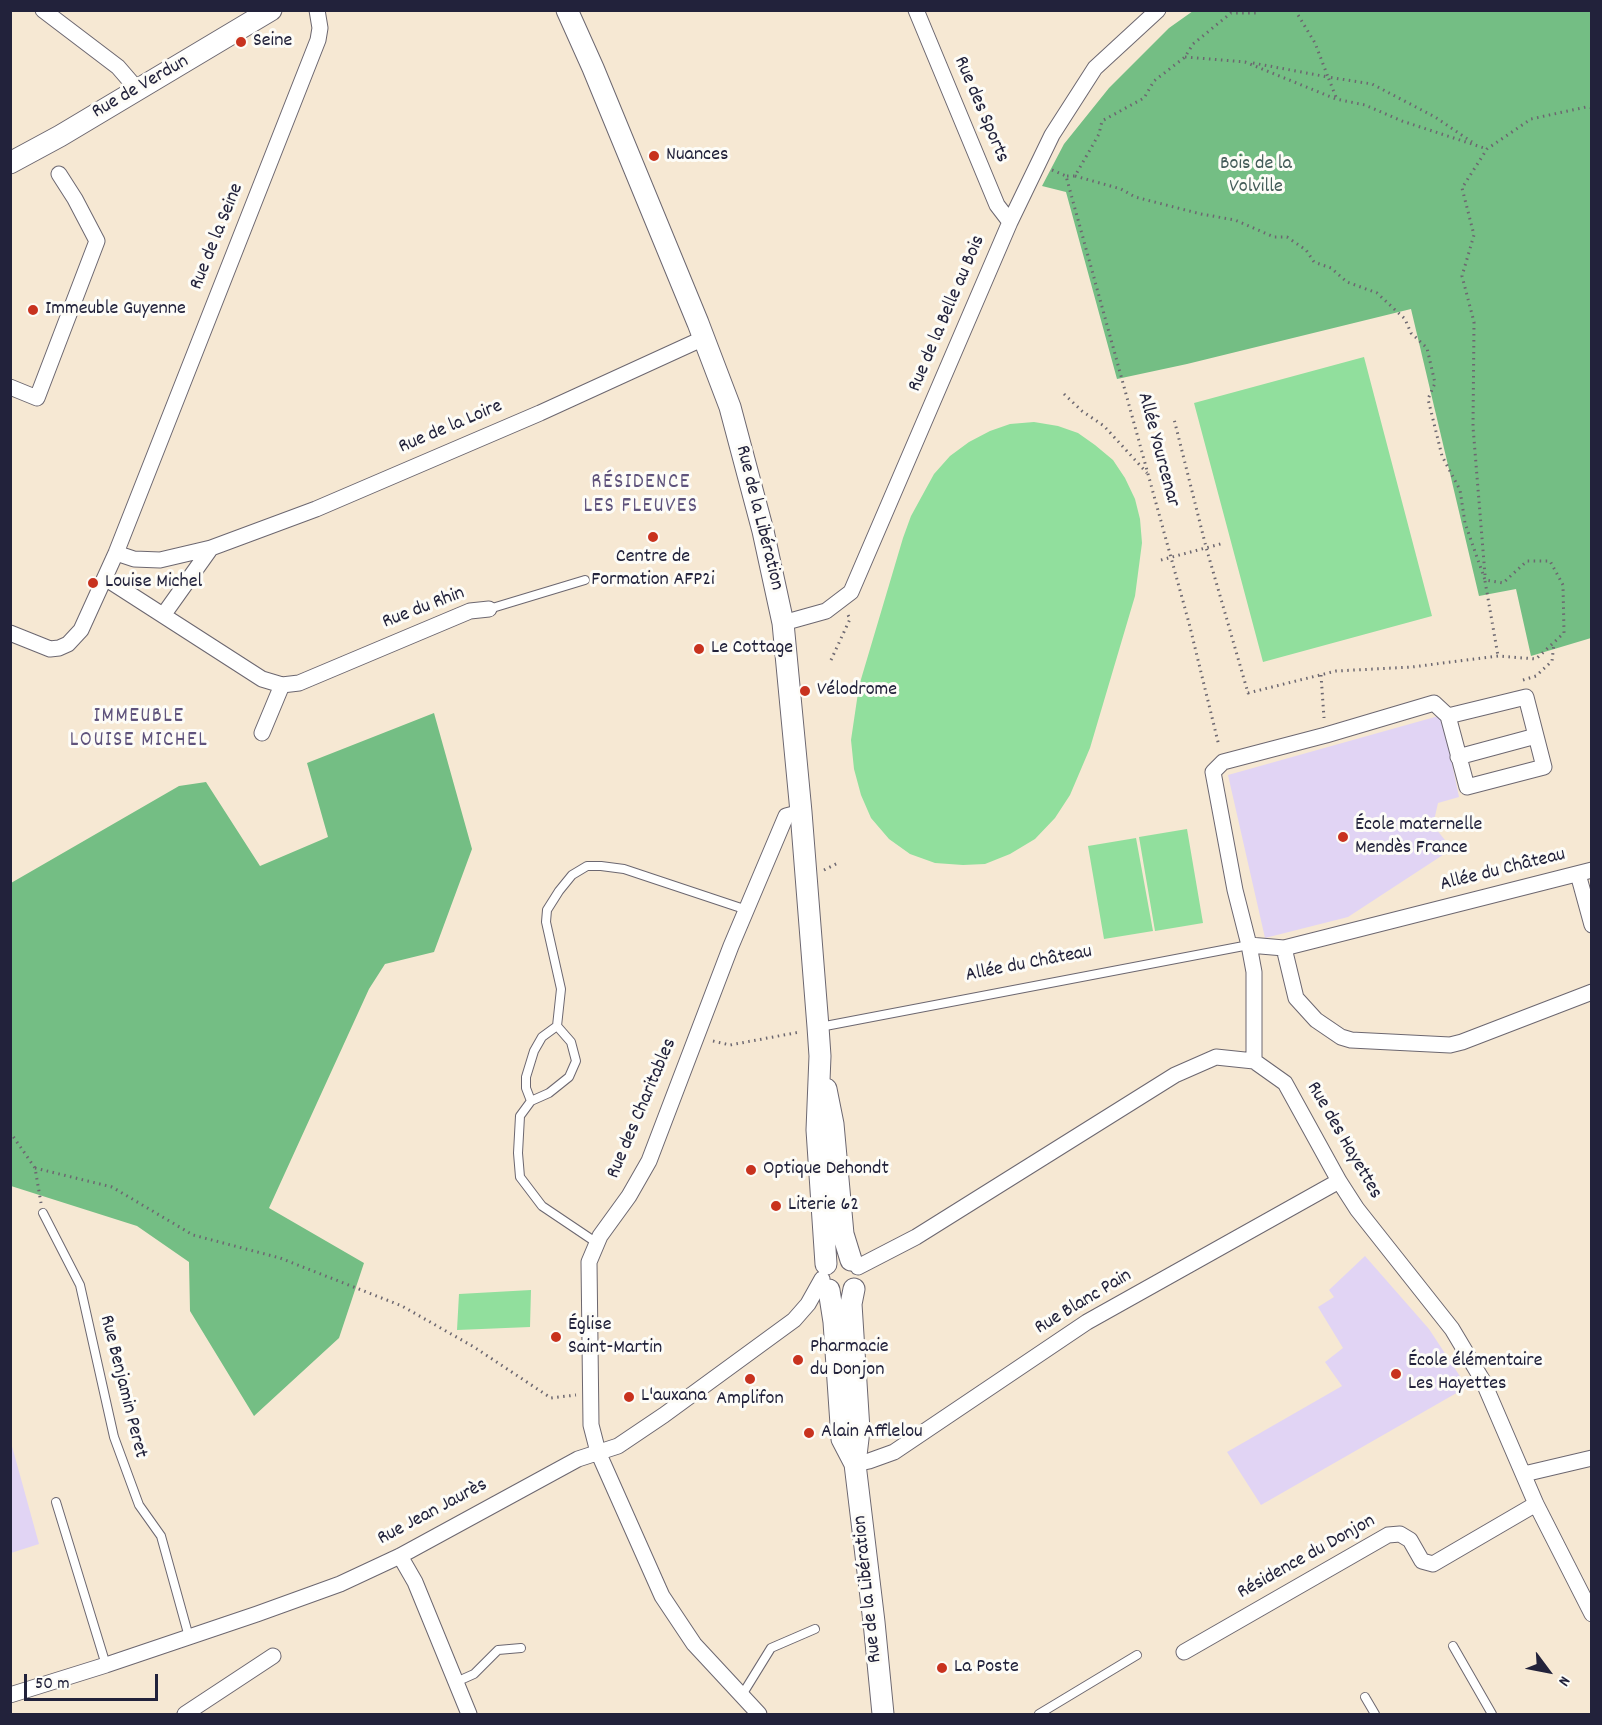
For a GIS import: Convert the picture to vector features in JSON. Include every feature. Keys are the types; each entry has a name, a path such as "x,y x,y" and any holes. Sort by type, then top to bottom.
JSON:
{"main road":[{"name":"Rue de Verdun","path":"10,163 60,136 271,10"},
{"name":"Rue de la Libération","path":"567,10 704,338 730,407 748,470 783,623 801,812 820,1056 817,1130 826,1278 834,1322 842,1439 855,1464"},
{"name":"Rue de la Libération","path":"820,1056 833,1124 843,1233 854,1263"},
{"path":"838,1257 854,1263 860,1277 854,1289 842,1294 826,1278 838,1257"},
{"name":"Rue de la Libération","path":"854,1289 850,1304 859,1430 855,1464 883,1714"}],"street":[{"path":"43,10 118,67 137,89"},
{"name":"Rue de la Seine","path":"10,633 50,649 68,644 81,630 116,553 318,40 321,28 317,10"},
{"name":"Rue des Sports","path":"916,10 997,205 1010,222"},
{"name":"Rue de la Belle au Bois","path":"783,623 826,611 851,592 1010,222 1038,164 1071,103 1095,68 1158,10"},
{"path":"10,387 36,398 97,241 59,174"},
{"name":"Rue de la Loire","path":"116,553 134,559 160,560 211,548 326,504 540,412 704,338"},
{"path":"164,614 211,548"},
{"path":"105,578 262,679 282,685 262,733"},
{"name":"Rue du Rhin","path":"282,685 299,683 470,611 489,609"},
{"path":"1254,1061 1254,972 1235,890 1213,772 1223,762 1434,703 1448,716 1467,787 1544,767 1526,697 1448,716"},
{"path":"1458,757 1536,736"},
{"name":"Rue des Charitables","path":"759,1714 694,1644 662,1596 598,1452 591,1425 589,1262 600,1236 630,1196 649,1161 696,1037 786,816 801,812"},
{"path":"1585,872 1592,925"},
{"name":"Allée du Château","path":"1248,945 1284,948 1585,872"},
{"path":"1284,948 1296,998 1316,1020 1351,1040 1450,1045 1592,992"},
{"name":"Rue des Hayettes","path":"854,1263 916,1237 1174,1075 1216,1057 1254,1061 1285,1083 1357,1209 1452,1329 1483,1381 1536,1504 1592,1614"},
{"name":"Rue Blanc Pain","path":"855,1464 894,1452 1088,1322 1339,1181"},
{"name":"Rue Jean Jaurès","path":"10,1695 106,1665 340,1584 400,1556 578,1459 618,1446 794,1320 826,1278"},
{"path":"1524,1474 1592,1458"},
{"name":"Résidence du Donjon","path":"1184,1652 1388,1535 1400,1534 1410,1540 1422,1561 1433,1564 1536,1504"},
{"path":"400,1556 415,1582 469,1714"},
{"path":"185,1714 273,1656"}],"lane":[{"name":"Rue du Rhin","path":"489,609 585,580"},
{"path":"597,1243 542,1206 520,1177 518,1153 520,1116 531,1101 549,1093 569,1077 576,1061 571,1042 557,1026 561,989 546,922 548,910 572,875 587,866 624,869 747,910"},
{"name":"Allée du Château","path":"818,1027 1248,945"},
{"path":"531,1101 526,1088 526,1077 534,1052 542,1037 557,1026"},
{"name":"Rue Benjamin Peret","path":"43,1213 80,1285 114,1437 139,1505 160,1536 189,1637"},
{"path":"56,1502 106,1665"},
{"path":"741,1697 771,1648 815,1629"},
{"path":"1454,1646 1492,1714"},
{"path":"456,1682 474,1674 498,1650 521,1648"},
{"path":"1039,1714 1137,1655"},
{"path":"1365,1697 1375,1714"}],"path":[{"path":"1075,176 1099,134 1102,122 1144,98 1154,81 1185,57 1193,45 1231,13 1256,13 1257,10"},
{"path":"1295,10 1315,43 1336,99"},
{"path":"1185,57 1245,62 1372,84 1435,117 1476,145"},
{"path":"1245,62 1336,99 1365,105 1402,121 1487,149"},
{"path":"1498,656 1485,580 1473,427 1474,322 1462,276 1474,234 1462,188 1487,149 1531,119 1586,107 1592,108"},
{"path":"1038,164 1066,176 1075,176 1121,189 1135,197 1201,214 1236,220 1274,237 1287,237 1306,250 1314,262 1331,268 1347,282 1377,293 1405,319 1411,333 1427,348 1435,383 1428,399 1442,456 1460,490 1466,523 1485,580"},
{"name":"Allée Yourcenar","path":"1066,176 1149,474 1223,762"},
{"path":"1064,394 1082,411 1104,426 1149,474"},
{"path":"1174,419 1206,547 1248,693 1336,671 1412,667 1498,656 1536,659 1564,633 1563,585 1550,561 1527,561 1503,583 1485,580"},
{"path":"1161,560 1224,543"},
{"path":"831,660 850,619 841,601"},
{"path":"1514,682 1536,676 1551,661 1554,642"},
{"path":"1321,675 1326,735"},
{"path":"823,870 840,862"},
{"path":"696,1037 730,1046 818,1027"},
{"path":"10,1132 35,1168 43,1213"},
{"path":"35,1168 112,1187 193,1235 280,1258 402,1306 474,1347 550,1398 591,1394"}],"shaded area":[{"name":"École maternelle Mendès France","path":"1442,715 1459,797 1438,803 1433,825 1452,849 1348,917 1265,938 1228,775"},
{"name":"École élémentaire Les Hayettes","path":"1365,1256 1429,1329 1467,1387 1261,1505 1227,1452 1342,1386 1325,1362 1343,1348 1318,1307 1334,1297 1329,1290"},
{"path":"10,1439 39,1544 11,1553 10,1553"}],"green space":[{"name":"Bois de la Volville","path":"1193,11 1591,11 1591,638 1531,656 1516,589 1479,596 1411,309 1117,379 1066,192 1042,186 1064,144 1109,88 1169,28"},
{"path":"1364,357 1432,616 1263,662 1194,403"},
{"path":"1034,422 1058,426 1078,433 1113,460 1125,478 1135,499 1140,519 1142,543 1135,596 1090,748 1070,795 1055,818 1035,839 1010,854 985,864 935,863 910,854 889,839 871,818 861,795 854,769 851,740 859,686 903,538 911,516 934,474 950,456 969,442 990,431 1010,424"},
{"path":"434,713 472,849 434,952 385,964 369,989 269,1208 364,1263 339,1338 254,1416 190,1311 189,1262 137,1226 11,1186 11,883 179,786 206,782 260,866 328,837 307,763"},
{"path":"1187,829 1203,923 1155,931 1139,837"},
{"path":"1136,838 1153,931 1104,939 1088,846"},
{"path":"531,1290 530,1327 457,1330 459,1294"}],"place":[{"name":"Seine","path":"241,42"},
{"name":"Nuances","path":"654,156"},
{"name":"Immeuble Guyenne","path":"33,310"},
{"name":"Centre de Formation AFP2i","path":"653,537"},
{"name":"Louise Michel","path":"93,583"},
{"name":"Le Cottage","path":"699,649"},
{"name":"Vélodrome","path":"805,691"},
{"name":"École maternelle Mendès France","path":"1343,837"},
{"name":"Optique Dehondt","path":"751,1170"},
{"name":"Literie 62","path":"776,1206"},
{"name":"Église Saint-Martin","path":"556,1337"},
{"name":"Pharmacie du Donjon","path":"798,1360"},
{"name":"École élémentaire Les Hayettes","path":"1396,1374"},
{"name":"Amplifon","path":"750,1379"},
{"name":"L'auxana","path":"629,1397"},
{"name":"Alain Afflelou","path":"809,1433"},
{"name":"La Poste","path":"942,1668"}],"district":[{"name":"RÉSIDENCE LES FLEUVES","path":"641,496"},
{"name":"IMMEUBLE LOUISE MICHEL","path":"139,730"}]}
